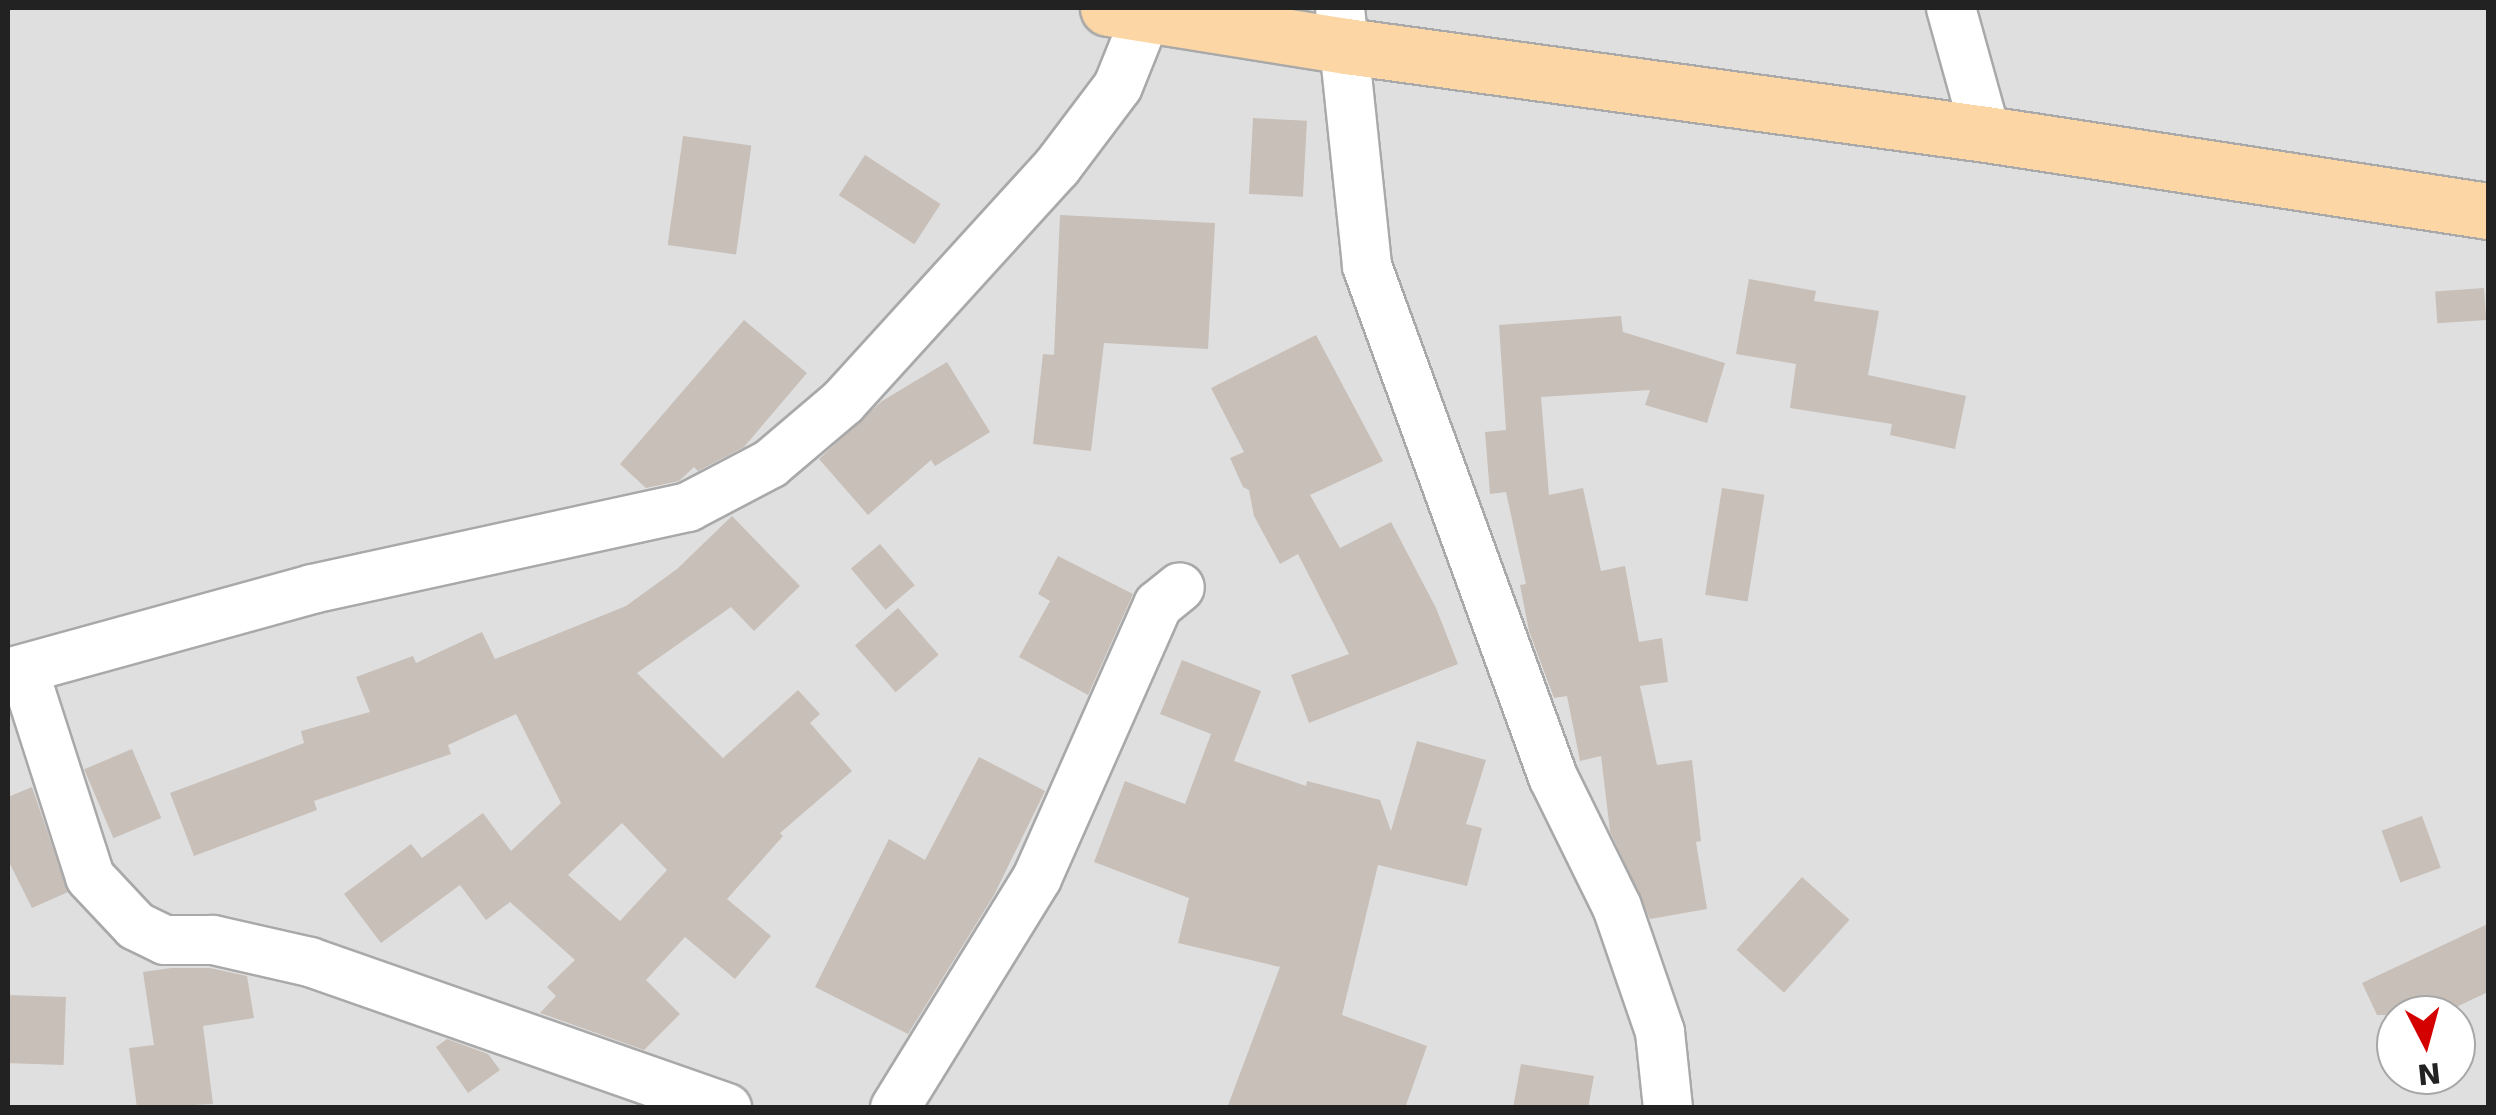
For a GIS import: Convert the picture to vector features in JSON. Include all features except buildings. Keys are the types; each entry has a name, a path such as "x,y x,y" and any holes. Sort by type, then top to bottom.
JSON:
{"main road":[{"path":"1128,11 1343,27 1986,134 2488,212"}],"street":[{"path":"1951,8 1986,134"},
{"path":"727,1108 310,962 213,940 165,940 136,926 90,878 16,672 312,589 688,507 770,464 843,402 1057,168 1118,86 1128,11"},
{"path":"1343,27 1368,266 1553,777 1617,907 1660,1032 1668,1108"},
{"path":"895,1108 1037,878 1158,605 1180,586"}],"shaded area":[{"path":"8,8 2488,8 2488,1107 8,1107"}]}
